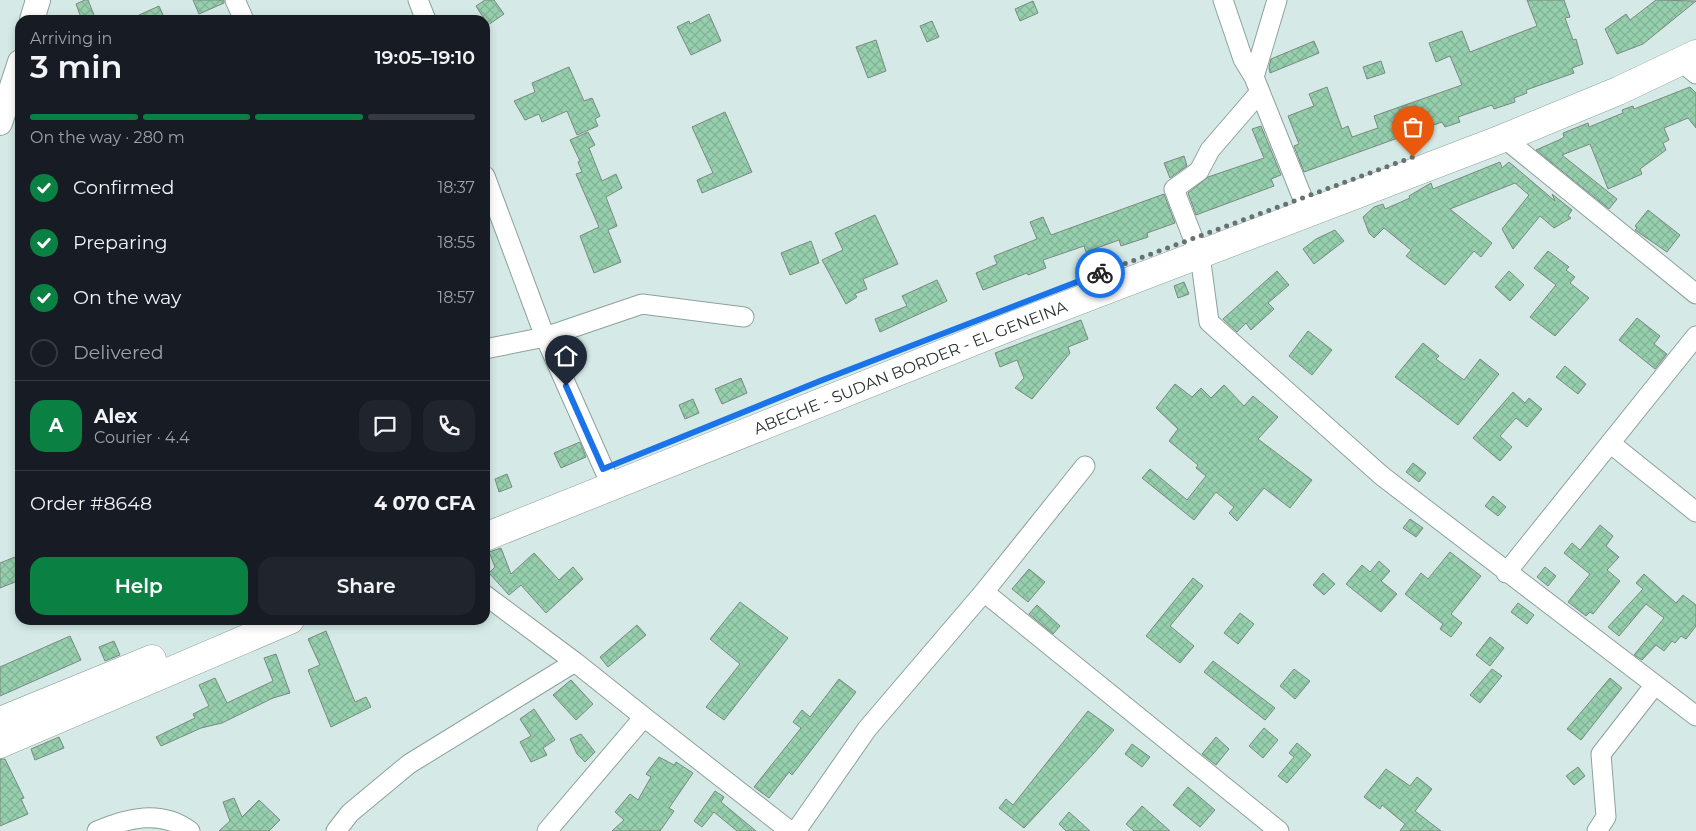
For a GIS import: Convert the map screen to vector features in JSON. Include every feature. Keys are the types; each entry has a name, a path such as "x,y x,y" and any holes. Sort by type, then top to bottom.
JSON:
{"highway":[{"name":"ABECHE - SUDAN BORDER - EL GENEINA","path":"1197,246 1504,138 1615,84 1696,38"},
{"name":"ABECHE - SUDAN BORDER - EL GENEINA","path":"490,516 607,477 1007,328 1304,199 1498,124 1615,84 1691,64"},
{"name":"ABECHE - SUDAN BORDER - EL GENEINA","path":"490,535 607,477"},
{"path":"1,735 235,625"},
{"path":"1,735 277,625"}],"main road":[{"path":"34,15 38,0"},
{"path":"0,123 5,94 15,73"}],"street":[{"path":"235,0 242,15"},
{"path":"418,0 424,15"},
{"path":"1223,0 1243,59 1257,84 1304,199"},
{"path":"1276,0 1257,84 1210,150 1199,171 1174,189 1197,246 1209,322 1382,476 1506,573 1696,716"},
{"path":"1504,138 1696,294"},
{"path":"490,190 544,336 607,477"},
{"path":"490,348 544,336 642,304 744,317"},
{"path":"1506,573 1696,336"},
{"path":"1610,443 1696,512"},
{"path":"796,831 867,729 984,592 1085,466"},
{"path":"984,592 1279,831"},
{"path":"490,599 575,662 790,831"},
{"path":"336,831 350,813 409,764 575,662"},
{"path":"1597,831 1606,816 1601,754 1654,686"},
{"path":"547,831 644,717"},
{"path":"97,831 124,820 155,817 183,826 190,831"}],"building":[{"path":"88,0 94,15 80,15 76,4"},
{"path":"193,0 224,0 224,3 199,14"},
{"path":"485,0 494,0 504,14 490,24 490,15 482,15 476,6"},
{"path":"1527,0 1564,0 1570,17 1565,18 1573,40 1576,39 1583,64 1572,68 1574,73 1526,90 1527,93 1514,98 1515,102 1494,109 1492,105 1458,117 1460,122 1445,127 1442,122 1304,172 1294,146 1299,144 1288,116 1314,106 1309,94 1327,87 1342,129 1348,126 1352,137 1378,128 1374,116 1462,85 1450,56 1436,62 1429,43 1462,31 1470,52 1537,26"},
{"path":"1656,0 1696,1 1643,44 1617,54 1605,29 1626,14 1630,20"},
{"path":"1033,1 1038,13 1020,21 1015,9"},
{"path":"159,6 163,15 139,15"},
{"path":"709,14 721,41 691,55 677,27 689,21 690,24"},
{"path":"932,21 939,37 927,42 920,26"},
{"path":"876,40 886,71 868,78 856,47"},
{"path":"1314,41 1319,53 1270,73 1271,59"},
{"path":"1381,61 1385,73 1367,79 1363,67"},
{"path":"569,67 584,101 592,98 600,116 595,119 598,126 577,135 567,111 542,122 539,114 525,120 514,101 535,92 532,83"},
{"path":"1690,87 1696,93 1696,128 1688,118 1664,128 1669,140 1663,143 1666,150 1640,169 1642,174 1608,189 1590,144 1562,155 1617,199 1609,209 1536,150 1564,137 1563,133 1588,123 1589,127 1623,113 1622,110 1633,106 1634,109"},
{"path":"725,112 752,172 702,193 697,180 713,173 692,127"},
{"path":"1261,126 1281,175 1271,179 1274,186 1196,215 1188,193 1208,177 1264,158 1252,129"},
{"path":"588,132 595,145 589,148 602,181 616,174 622,188 606,197 617,226 608,230 621,262 594,273 580,236 599,227 576,174 582,172 578,162 580,161 570,140"},
{"path":"1184,156 1187,166 1170,178 1164,163"},
{"path":"1500,162 1502,168 1509,162 1555,201 1552,194 1572,210 1568,216 1571,218 1554,228 1540,216 1513,249 1502,229 1529,195 1515,183 1450,209 1492,243 1481,257 1474,251 1445,285 1406,256 1411,250 1384,228 1374,238 1369,233 1363,217 1374,207 1383,204 1385,209 1410,198 1409,196 1431,183 1433,189"},
{"path":"1164,194 1175,223 1147,233 1148,237 1121,246 1119,240 1086,252 1084,246 1043,260 1046,268 1028,275 1027,273 983,290 976,273 997,264 994,256 1037,239 1030,222 1043,217 1051,235"},
{"path":"1648,210 1680,235 1667,252 1635,230 1637,228 1635,226"},
{"path":"875,215 898,264 863,279 867,289 855,294 857,297 846,304 822,260 843,250 835,233"},
{"path":"1335,230 1344,241 1314,264 1303,249 1316,239"},
{"path":"811,241 819,263 790,275 781,253"},
{"path":"1548,251 1569,267 1566,270 1575,277 1570,283 1589,298 1555,336 1530,317 1556,285 1534,268"},
{"path":"1277,271 1289,285 1268,303 1274,309 1251,330 1246,323 1237,332 1223,319"},
{"path":"1509,271 1524,285 1510,301 1495,287"},
{"path":"937,280 947,301 880,332 875,319 907,306 902,296"},
{"path":"1184,282 1189,294 1178,298 1174,286"},
{"path":"1637,318 1660,336 1654,344 1667,354 1655,369 1619,340"},
{"path":"1081,320 1088,339 1068,347 1070,353 1032,399 1015,388 1024,378 1017,360 1000,367 995,353"},
{"path":"1308,331 1332,350 1312,375 1289,356"},
{"path":"1423,343 1439,356 1436,359 1464,380 1480,359 1499,374 1458,425 1395,377"},
{"path":"1565,366 1586,384 1578,394 1556,377"},
{"path":"741,378 747,393 722,404 715,389"},
{"path":"1175,384 1192,397 1201,388 1211,398 1224,385 1244,406 1253,396 1278,417 1258,439 1312,480 1290,508 1264,488 1237,521 1229,513 1234,507 1216,492 1194,520 1142,478 1150,469 1187,500 1206,476 1196,468 1198,465 1169,441 1178,429 1156,408"},
{"path":"1513,392 1525,403 1529,398 1542,409 1527,427 1516,418 1500,436 1512,447 1500,461 1473,438"},
{"path":"693,399 699,413 685,419 679,405"},
{"path":"580,442 586,457 561,468 554,453"},
{"path":"1413,463 1426,473 1419,482 1406,472"},
{"path":"507,474 512,487 499,492 495,479"},
{"path":"1493,496 1506,507 1498,516 1485,506"},
{"path":"1410,519 1423,528 1416,537 1403,528"},
{"path":"1600,525 1613,536 1606,546 1619,557 1607,570 1620,581 1593,614 1590,612 1586,616 1568,602 1590,574 1564,553 1572,543 1580,550"},
{"path":"501,548 511,574 534,553 559,580 573,567 583,579 546,613 521,585 509,595 490,574 495,567 490,552"},
{"path":"1450,552 1481,576 1451,614 1462,623 1451,637 1440,629 1443,624 1405,594 1421,573 1428,579"},
{"path":"15,557 15,582 0,588 0,563"},
{"path":"1379,561 1390,571 1381,581 1397,594 1381,612 1346,584 1362,565 1370,572"},
{"path":"1545,567 1556,576 1548,586 1537,577"},
{"path":"1029,569 1045,582 1028,602 1012,589"},
{"path":"1323,573 1335,584 1324,595 1313,585"},
{"path":"1644,574 1676,603 1683,595 1696,605 1696,626 1686,639 1681,636 1675,643 1672,641 1664,651 1656,645 1642,660 1634,655 1664,618 1646,604 1619,636 1608,627 1643,589 1636,583"},
{"path":"1193,578 1203,586 1170,626 1194,646 1180,663 1146,636"},
{"path":"740,602 788,638 724,720 706,707 740,664 710,639"},
{"path":"1518,603 1534,615 1527,624 1511,612"},
{"path":"1037,605 1060,626 1053,634 1029,614"},
{"path":"1240,613 1254,624 1238,644 1224,633"},
{"path":"637,625 646,635 608,667 600,657"},
{"path":"326,631 355,702 366,697 371,707 331,727 308,670 320,665 308,639"},
{"path":"70,636 81,660 0,696 0,667"},
{"path":"1490,637 1504,648 1490,666 1476,655"},
{"path":"114,641 120,655 105,661 99,647"},
{"path":"276,654 290,693 273,698 222,723 201,728 161,746 156,737 195,718 193,714 209,706 199,685 215,678 227,703 273,681 264,658"},
{"path":"1213,661 1275,708 1265,720 1204,672"},
{"path":"1294,669 1310,681 1295,699 1280,686"},
{"path":"1492,669 1502,676 1480,703 1470,695"},
{"path":"1610,678 1622,688 1581,740 1567,729"},
{"path":"839,679 856,692 792,775 789,772 769,798 754,787 801,728 793,722 802,710 810,717"},
{"path":"571,680 593,704 576,720 553,695"},
{"path":"534,709 555,740 543,748 547,755 531,762 520,742 531,736 520,719"},
{"path":"1088,711 1114,730 1024,828 999,808 1006,799 1013,805"},
{"path":"1264,728 1278,740 1263,758 1249,746"},
{"path":"581,734 595,752 585,762 577,754 570,739"},
{"path":"59,737 64,748 35,760 31,749"},
{"path":"1216,737 1229,749 1216,765 1202,754"},
{"path":"1297,743 1311,755 1287,783 1278,776 1294,757 1289,753"},
{"path":"1132,744 1150,757 1142,767 1125,754"},
{"path":"659,757 674,765 676,762 693,773 669,808 674,811 660,831 612,831 624,820 615,812 630,794 638,800 651,777 646,774"},
{"path":"0,759 5,759 24,798 21,799 28,814 0,826"},
{"path":"1578,767 1585,776 1574,785 1566,776"},
{"path":"1386,769 1410,786 1417,777 1432,789 1415,811 1441,831 1400,831 1405,824 1382,805 1380,809 1364,797"},
{"path":"1188,787 1215,810 1200,827 1173,805"},
{"path":"715,791 724,797 721,802 756,831 737,831 714,812 702,827 694,821"},
{"path":"234,798 242,817 259,800 280,820 269,831 219,831 230,821 223,802"},
{"path":"1142,806 1170,831 1134,831 1126,824"},
{"path":"1069,812 1090,831 1066,831 1059,824"}],"way so far":[{"path":"1100,273 1413,157"}],"route":[{"path":"566,386 603,469 820,381 1100,273"}]}
